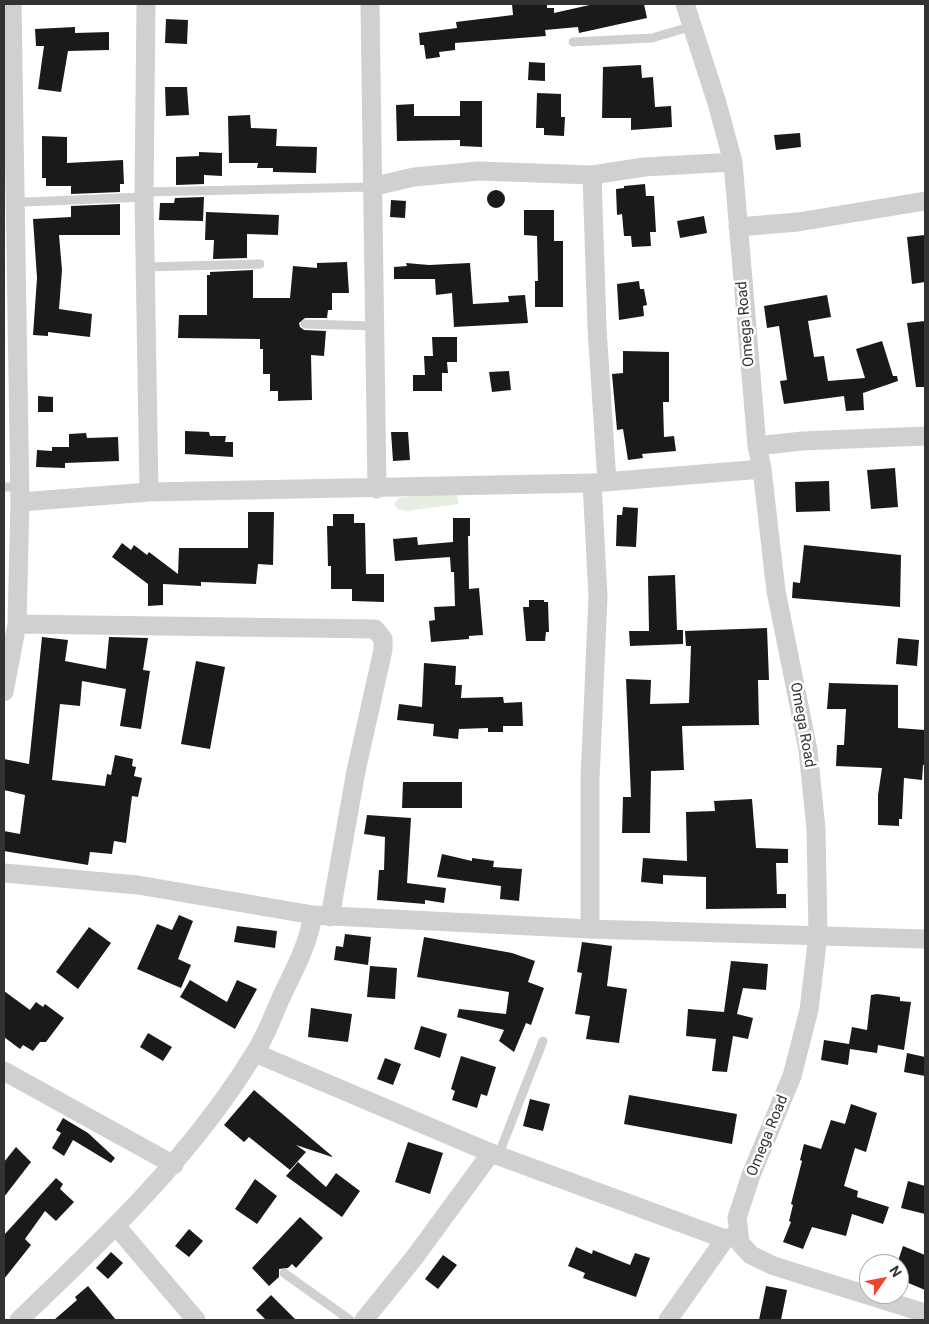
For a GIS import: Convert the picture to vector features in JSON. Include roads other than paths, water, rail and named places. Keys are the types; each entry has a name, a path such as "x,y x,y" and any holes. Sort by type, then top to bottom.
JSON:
{"street":[{"path":"4,692 17,624 14,492 12,4"},
{"path":"146,4 144,195 149,492"},
{"path":"370,4 377,489"},
{"name":"Omega Road","path":"684,4 693,26 717,103 733,162 757,446 762,469 776,590 808,750 816,829 818,934 809,1010 792,1076 752,1175 732,1237"},
{"path":"372,188 414,177 479,171 592,175 644,167 733,162"},
{"path":"590,930 590,780 598,597 599,482 597,328 592,175"},
{"path":"738,226 798,222 925,201"},
{"path":"757,446 802,441 925,436"},
{"path":"14,492 377,489 599,482 762,469"},
{"path":"17,624 375,629 383,639 383,650 322,916 309,939 255,1053 174,1165 116,1227 19,1320"},
{"path":"4,873 138,885 322,916 590,930 818,934 925,939"},
{"path":"255,1053 494,1154 732,1237 751,1255 774,1266 925,1313"},
{"path":"4,1071 174,1165"},
{"path":"364,1320 494,1154"},
{"path":"116,1227 196,1320"},
{"path":"668,1320 732,1237"}],"lane":[{"path":"573,42 652,38 693,26"},
{"path":"14,199 26,202 144,195 372,188"},
{"path":"146,267 260,264"},
{"path":"305,324 374,326"},
{"path":"494,1154 544,1041"},
{"path":"284,1273 350,1320"}]}
